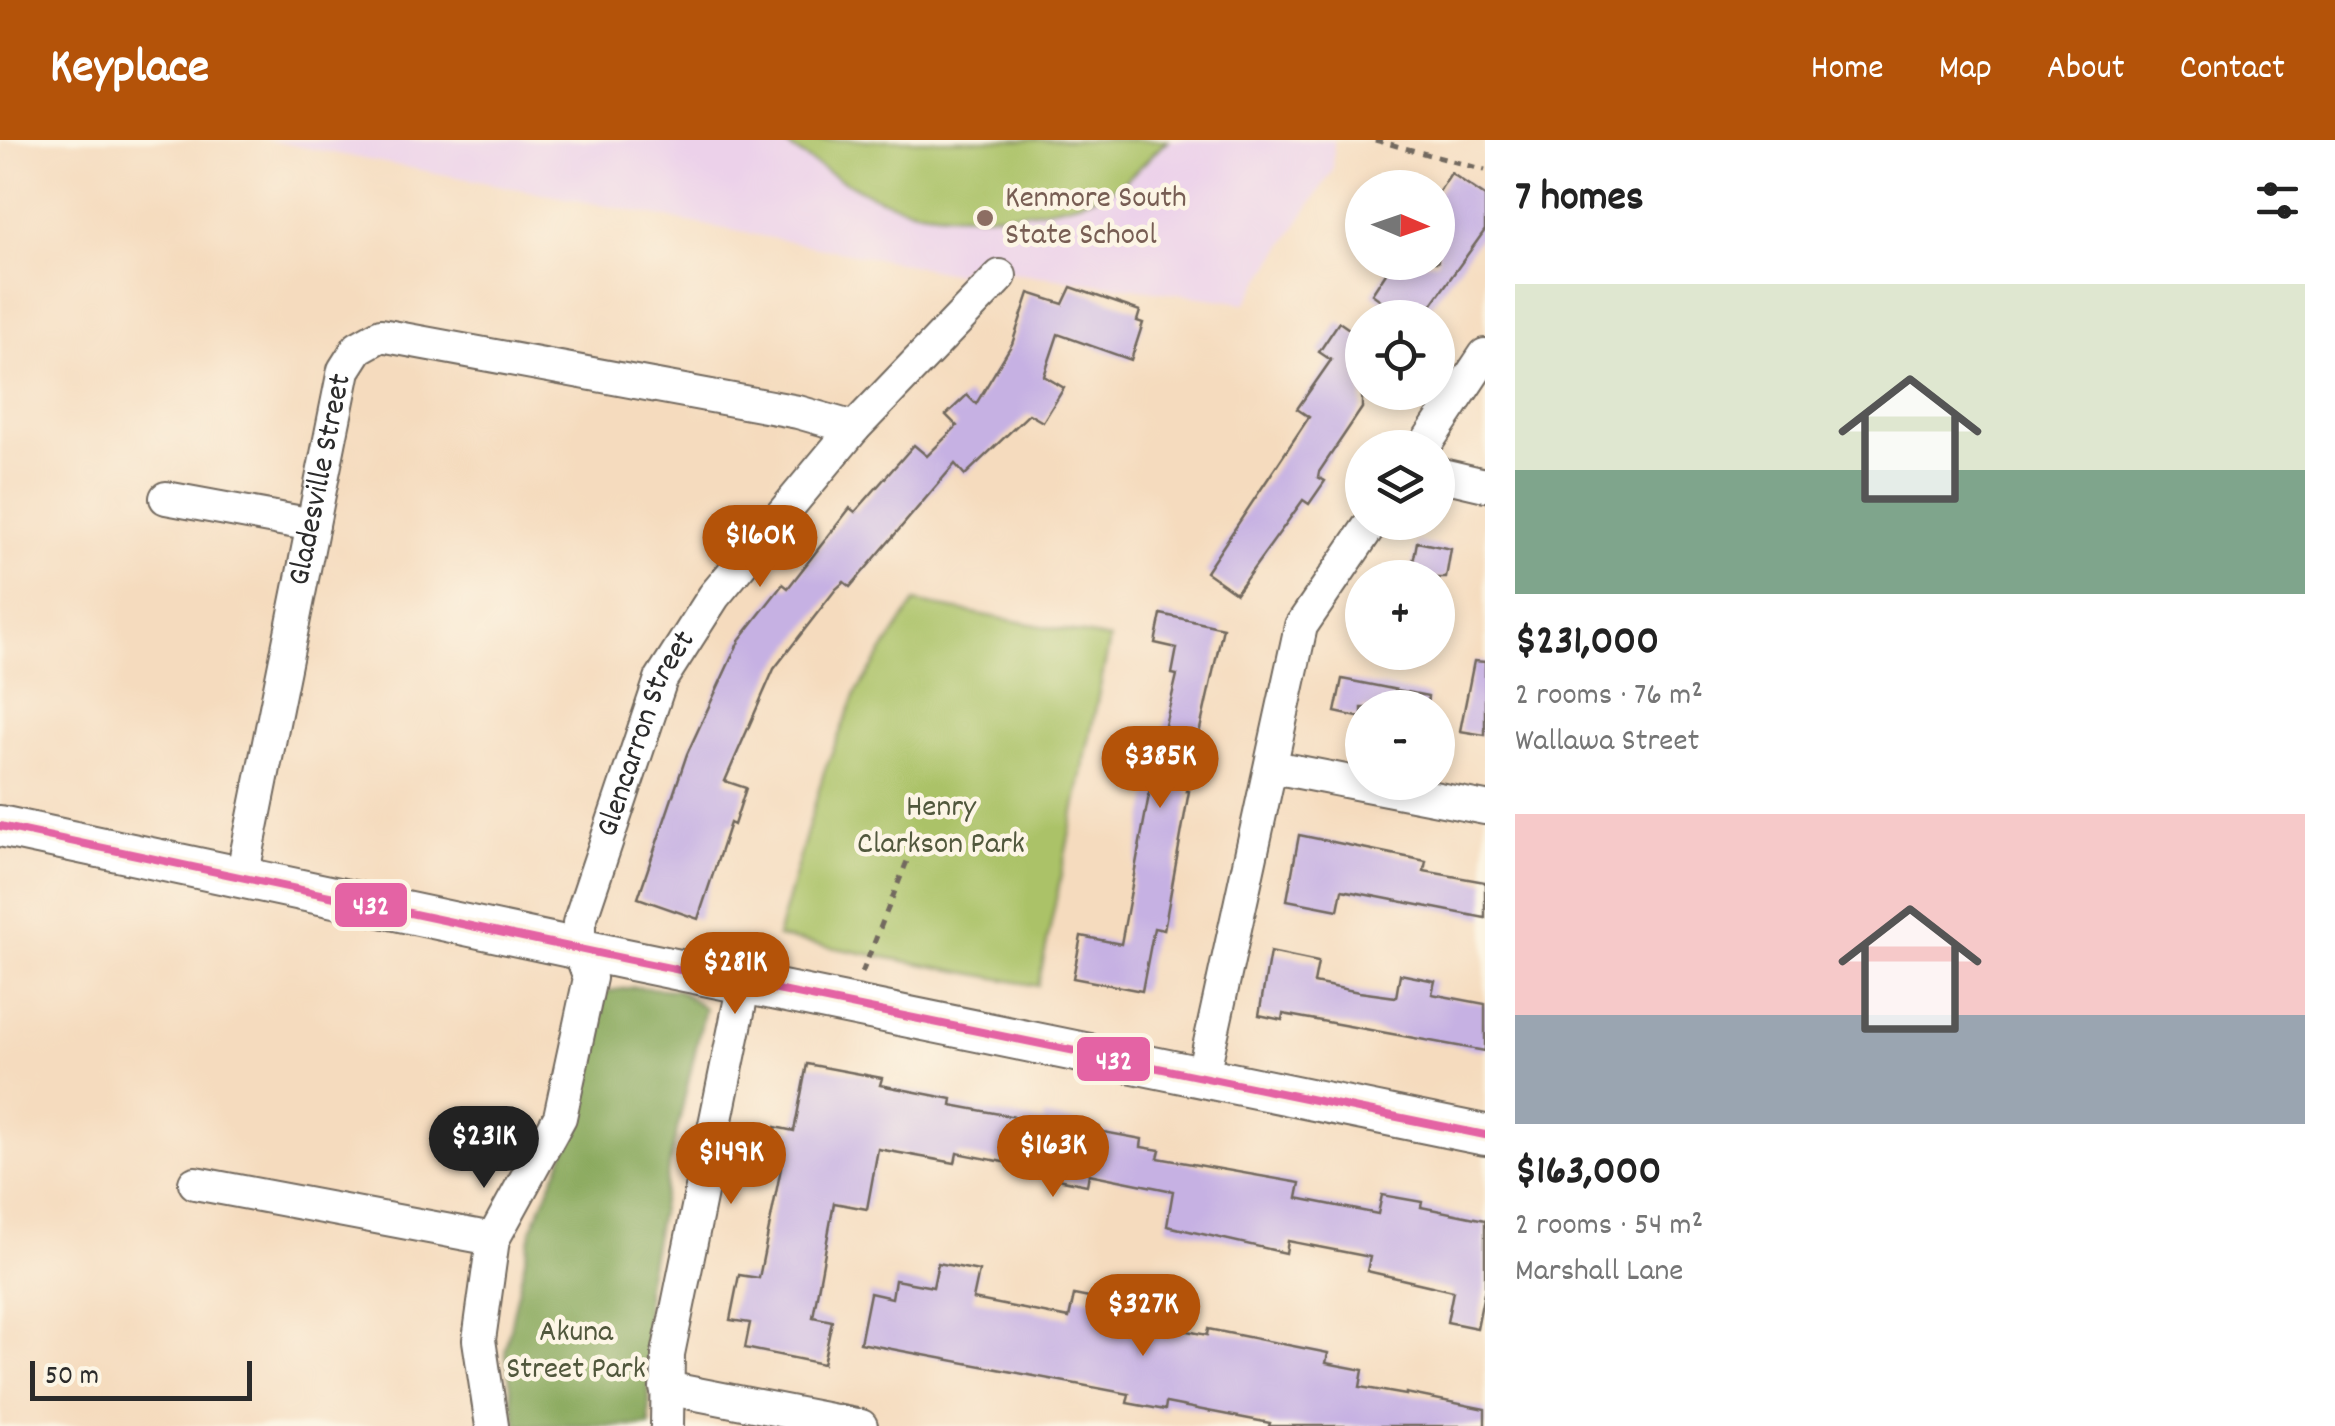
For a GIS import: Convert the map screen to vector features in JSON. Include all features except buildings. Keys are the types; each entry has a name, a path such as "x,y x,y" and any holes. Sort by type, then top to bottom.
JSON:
{"street":[{"name":"Glencarron Street","path":"493,1239 560,1117 590,978 579,950 579,923 662,679 714,596 854,428 1000,276"},
{"name":"Gladesville Street","path":"242,877 344,370 358,348 381,335 798,412 854,428"},
{"path":"1435,430 1485,356"},
{"path":"1455,478 1485,485"},
{"path":"166,498 313,525"},
{"path":"1203,1075 1301,626 1360,540"},
{"path":"1272,767 1485,808"},
{"path":"0,826 579,950 1485,1135"},
{"path":"668,1426 668,1354 744,983"},
{"path":"195,1183 493,1239 478,1340 492,1426"},
{"path":"666,1388 861,1426"}],"path":[{"path":"1375,140 1485,170"},
{"path":"858,980 920,829"}],"shaded area":[{"name":"Kenmore South State School","path":"266,140 1334,140 1333,170 1246,303 965,266 957,274"}],"green space":[{"path":"779,140 1168,140 1124,181 1097,196 1044,209 956,215 907,208 873,196"},
{"name":"Henry Clarkson Park","path":"915,602 1110,639 1038,986 777,937 824,772 857,691"},
{"name":"Akuna Street Park","path":"634,987 678,990 705,1008 646,1286 650,1426 517,1426 505,1350 532,1228 579,1120 603,992"}],"transit line":[{"name":"432","path":"0,826 1485,1135"}],"place":[{"name":"Kenmore South State School","path":"985,218"}]}
